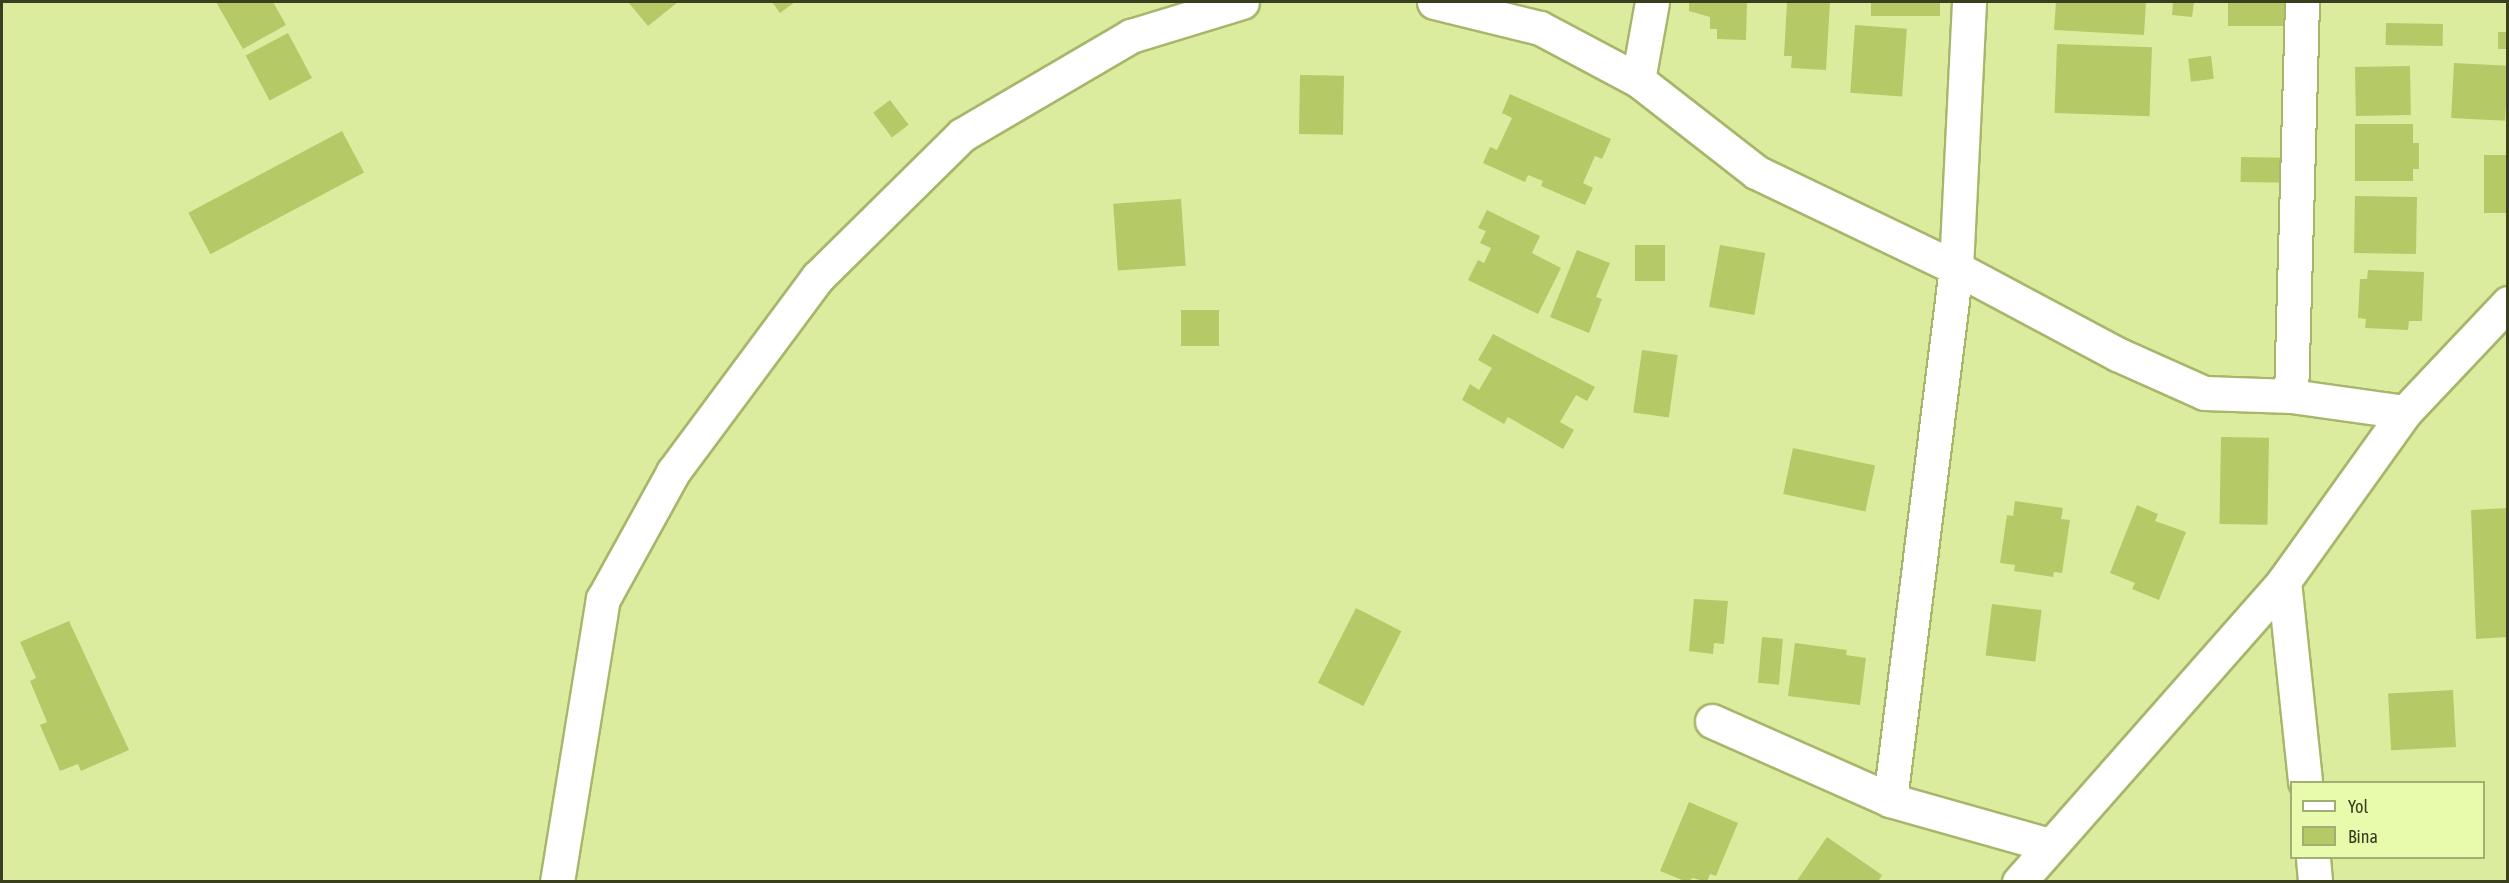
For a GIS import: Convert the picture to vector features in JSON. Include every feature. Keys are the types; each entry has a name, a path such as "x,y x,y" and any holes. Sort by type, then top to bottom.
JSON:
{"street":[{"path":"557,882 603,599 673,472 818,277 962,135 1131,36 1242,2"},
{"path":"1434,2 1540,28 1638,80 1756,172 1956,267 2117,354 2204,393 2291,396 2405,412"},
{"path":"1638,80 1652,2"},
{"path":"1890,800 1956,267 1969,2"},
{"path":"2291,396 2302,2"},
{"path":"2019,882 2049,845 2284,581 2405,412 2508,303"},
{"path":"2284,581 2305,781"},
{"path":"1712,721 1890,800 2049,845"},
{"path":"2313,859 2315,882"}],"building":[{"path":"216,2 273,2 286,25 243,49"},
{"path":"628,2 678,2 648,26"},
{"path":"772,2 795,2 780,13"},
{"path":"1689,2 1747,2 1746,40 1717,39 1717,29 1710,29 1710,17 1689,11"},
{"path":"1787,2 1830,2 1826,70 1791,68 1792,56 1784,56"},
{"path":"1871,2 1940,2 1940,16 1871,16"},
{"path":"2056,2 2146,2 2144,35 2054,30"},
{"path":"2173,2 2194,2 2192,17 2172,15"},
{"path":"2228,2 2284,2 2284,26 2228,26"},
{"path":"2386,23 2443,24 2443,46 2386,45"},
{"path":"1855,25 1907,29 1902,96 1850,93"},
{"path":"2498,32 2508,32 2508,49 2498,49"},
{"path":"288,33 312,78 270,101 246,56"},
{"path":"2057,44 2152,47 2150,116 2055,113"},
{"path":"2211,56 2214,79 2191,82 2188,59"},
{"path":"2454,63 2508,66 2505,121 2451,118"},
{"path":"2410,66 2411,115 2356,116 2355,67"},
{"path":"1300,75 1344,76 1343,135 1299,134"},
{"path":"1510,94 1611,139 1602,159 1595,156 1583,183 1593,188 1585,205 1541,186 1543,181 1528,175 1525,182 1483,163 1490,147 1497,150 1512,118 1502,113"},
{"path":"890,100 909,125 892,137 873,113"},
{"path":"2355,124 2413,124 2413,143 2419,143 2419,169 2413,169 2413,181 2355,181"},
{"path":"342,131 364,172 210,254 188,213"},
{"path":"2484,155 2508,155 2508,213 2484,213"},
{"path":"2241,157 2291,158 2291,183 2241,182"},
{"path":"2355,196 2417,197 2416,254 2354,253"},
{"path":"1181,199 1186,266 1118,271 1113,204"},
{"path":"1487,210 1540,236 1532,253 1561,268 1538,314 1468,280 1478,260 1484,263 1491,248 1480,243 1486,231 1478,228"},
{"path":"1635,245 1665,245 1665,281 1635,281"},
{"path":"1720,245 1765,253 1754,315 1709,307"},
{"path":"1577,250 1610,263 1596,297 1602,299 1589,333 1550,317"},
{"path":"2368,270 2424,272 2422,321 2409,321 2408,330 2365,328 2366,319 2358,318 2360,279 2367,279"},
{"path":"1181,310 1219,310 1219,346 1181,346"},
{"path":"1493,334 1595,387 1587,401 1576,395 1560,422 1574,430 1563,449 1508,417 1504,424 1462,400 1470,384 1479,390 1492,368 1478,360"},
{"path":"1642,350 1678,355 1669,417 1633,412"},
{"path":"2221,437 2269,438 2267,525 2219,524"},
{"path":"1793,448 1875,465 1865,511 1783,494"},
{"path":"2015,501 2063,508 2061,519 2070,520 2062,573 2054,572 2053,577 2014,571 2015,565 2000,563 2007,515 2013,516"},
{"path":"2137,505 2158,514 2155,521 2186,532 2159,600 2132,589 2135,583 2110,573"},
{"path":"2508,508 2508,637 2476,639 2471,510"},
{"path":"1694,599 1728,601 1724,644 1714,643 1713,654 1689,651"},
{"path":"1992,604 2042,610 2035,662 1986,656"},
{"path":"1356,608 1401,631 1363,706 1318,683"},
{"path":"69,621 129,750 81,771 78,764 60,771 40,725 47,722 30,681 36,678 20,642"},
{"path":"1762,637 1783,639 1779,685 1758,683"},
{"path":"1795,643 1847,650 1846,655 1866,658 1860,705 1788,696"},
{"path":"2453,690 2456,747 2391,750 2388,693"},
{"path":"1689,802 1738,823 1716,876 1710,874 1707,882 1693,878 1687,882 1660,871"},
{"path":"1827,837 1882,875 1878,882 1796,882"}]}
